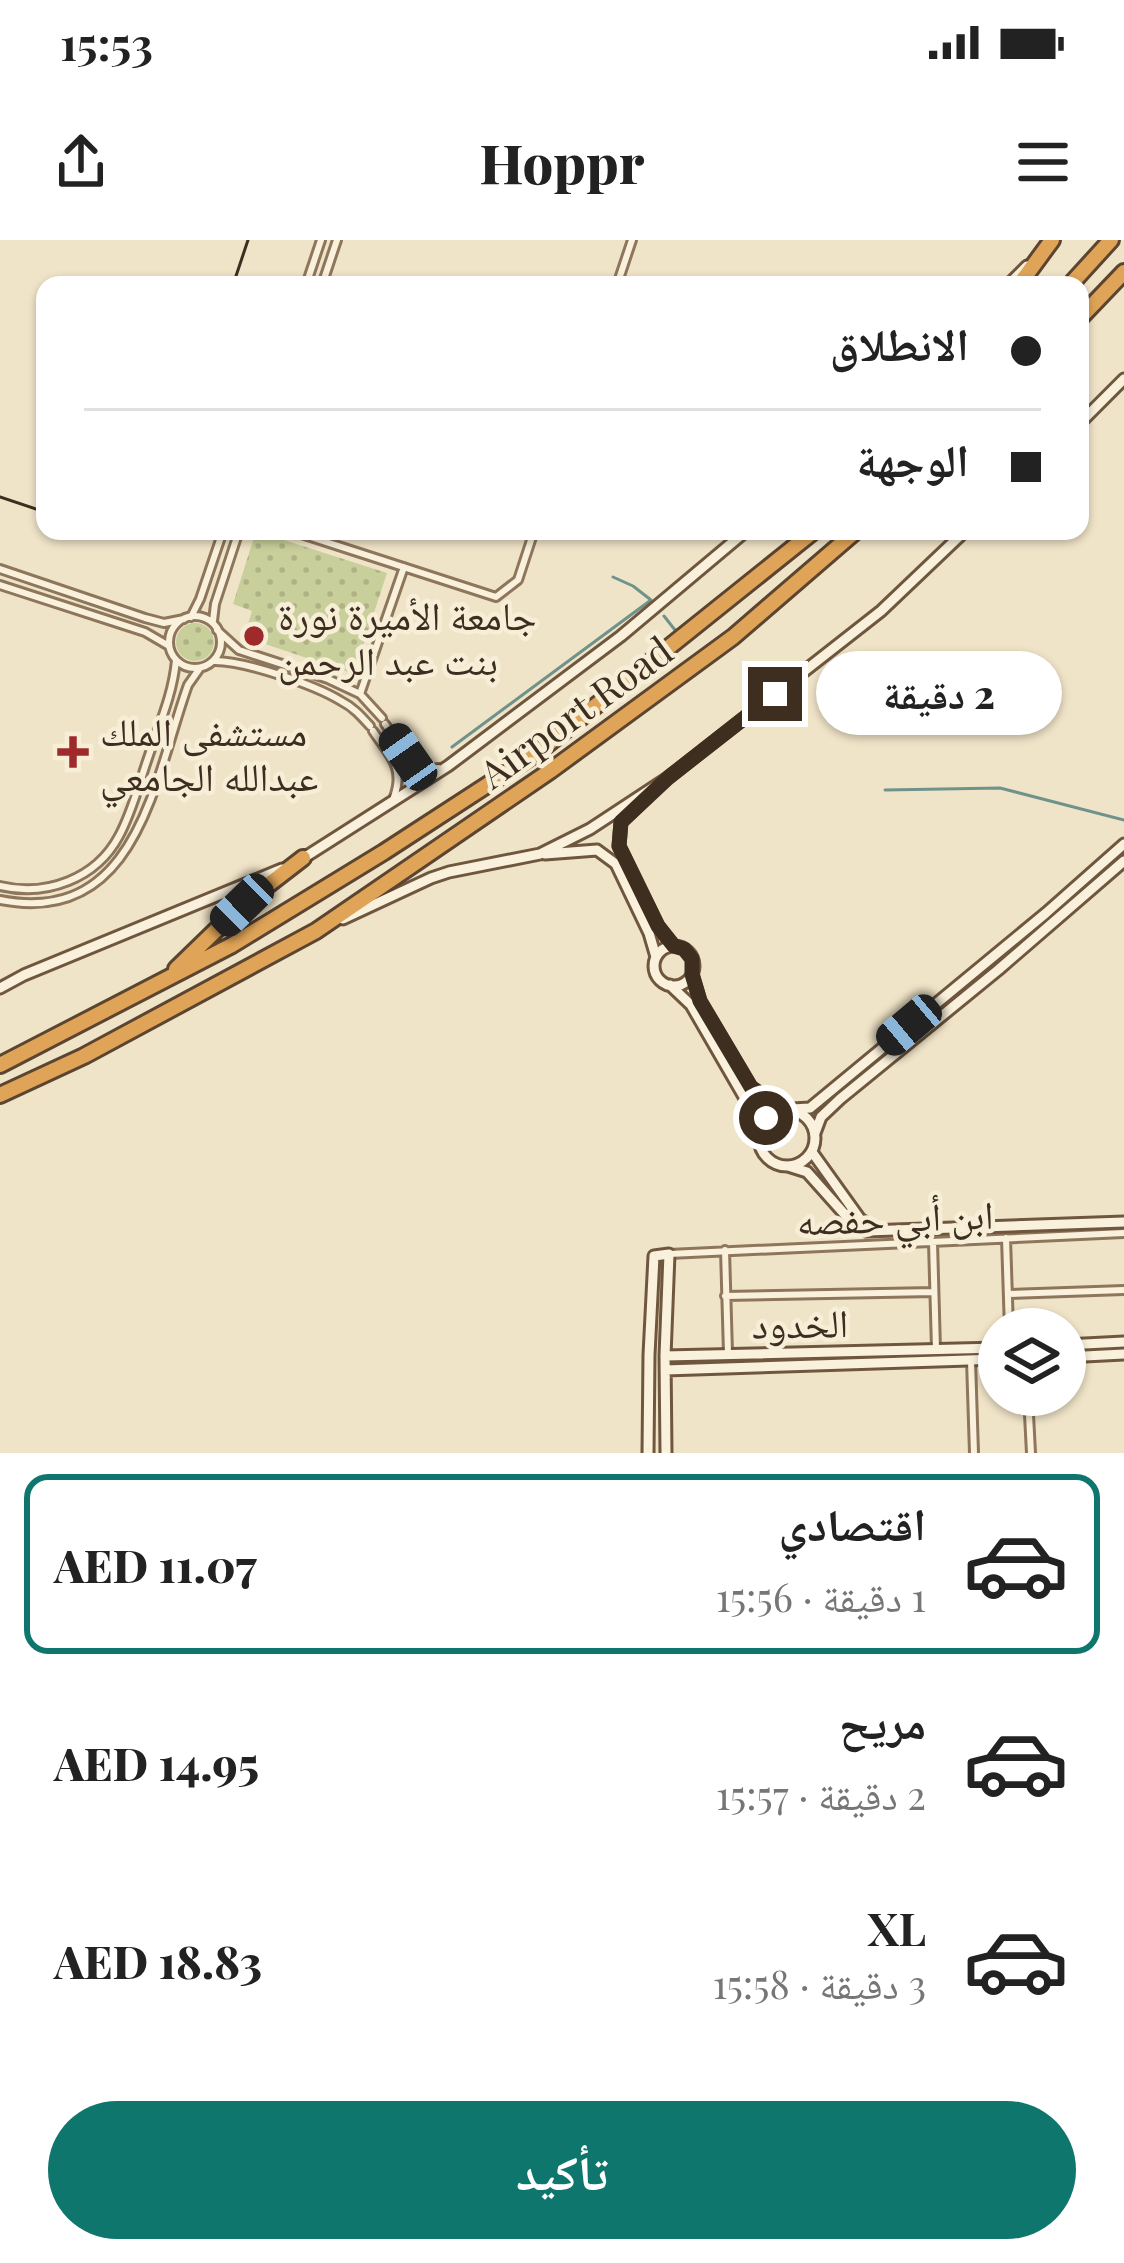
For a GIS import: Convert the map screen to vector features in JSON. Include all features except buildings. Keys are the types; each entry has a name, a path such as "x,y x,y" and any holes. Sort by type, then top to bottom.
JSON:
{"highway":[{"path":"1026,276 1052,240"},
{"path":"1078,276 1111,240"},
{"path":"1089,309 1124,272"},
{"name":"Airport Road","path":"0,1065 232,945 538,752 800,540"},
{"name":"Airport Road","path":"0,1095 84,1056 316,931 550,771 733,637 846,540"},
{"path":"538,752 550,771"},
{"path":"165,979 242,905 303,858"}],"street":[{"path":"309,276 321,240"},
{"path":"325,276 337,240"},
{"path":"620,276 632,240"},
{"path":"1017,276 1052,240"},
{"path":"1089,414 1124,380"},
{"path":"169,646 172,630 200,599 220,540"},
{"path":"213,661 220,646 212,616 236,540"},
{"path":"320,540 496,597 518,580 531,540"},
{"path":"0,988 303,858 448,766 621,636 735,540"},
{"path":"540,854 590,829 669,777 881,610 955,540"},
{"path":"360,694 404,567"},
{"path":"0,569 164,623 199,617 239,650 360,694 419,767 428,771 448,766"},
{"path":"0,585 145,632 169,646 183,665 200,668"},
{"path":"0,886 33,890 55,886 90,869 113,846 126,822 170,696 176,660"},
{"path":"0,900 49,902 88,887 115,867 139,828 188,685 200,668 213,661 231,660 337,698 356,710 398,769 400,781 393,802"},
{"path":"669,777 621,822 619,846 658,926 674,946 689,953 694,965 685,982 670,985"},
{"path":"758,1135 766,1118 787,1109 810,1108 1124,844"},
{"path":"316,931 448,872 540,854 597,850 616,864 649,933 657,976 691,1006 754,1114 763,1154 770,1161 807,1172 856,1227 880,1231 1124,1222"},
{"path":"880,1231 860,1220 817,1162 812,1152 821,1117 1124,862"},
{"path":"656,957 674,946"},
{"path":"692,974 700,1001 751,1087 807,1117 815,1133"},
{"path":"788,1166 812,1152"},
{"name":"ابن أبي حفصه","path":"669,1254 1124,1233"},
{"path":"1006,1238 1008,1308"},
{"path":"933,1242 936,1348"},
{"path":"724,1250 728,1353"},
{"path":"648,1453 654,1256 669,1254 666,1453"},
{"path":"1008,1294 1124,1290"},
{"name":"الخدود","path":"725,1296 934,1292"},
{"path":"1086,1344 1124,1342"},
{"name":"الخدود","path":"665,1356 978,1348"},
{"path":"1086,1356 1124,1354"},
{"path":"970,1360 974,1453"},
{"name":"الخدود","path":"665,1370 978,1360"},
{"path":"1029,1416 1031,1453"}],"green space":[{"path":"253,540 284,540 387,573 354,674 244,637 252,611 233,604"},
{"path":"195,623 209,628 214,642 209,656 195,661 181,656 176,642 181,628"}],"waterway":[{"path":"452,747 651,600 613,577"},
{"path":"664,616 675,630"},
{"path":"885,790 1000,788 1124,820"}],"tram line":[{"path":"236,276 248,240"},
{"path":"0,497 36,509"}],"place":[{"name":"جامعة الأميرة نورة بنت عبد الرحمن","path":"254,636"},
{"name":"مستشفى الملك عبدالله الجامعي","path":"73,752"}],"route":[{"path":"766,1118 782,1109 751,1087 700,1001 689,953 674,946 658,926 619,846 621,822 669,777 775,694"}]}
